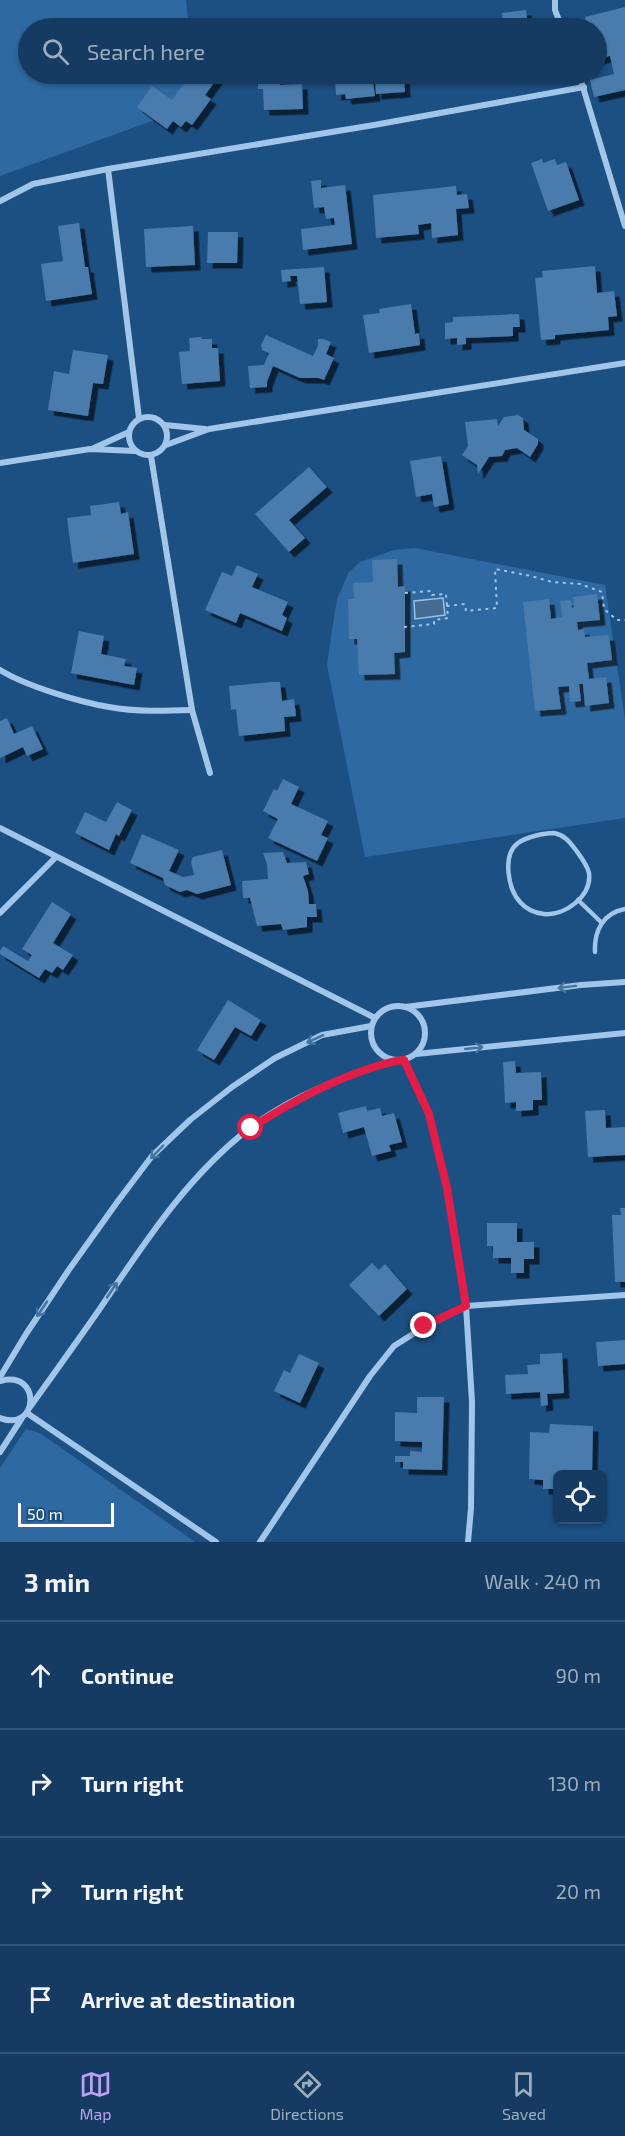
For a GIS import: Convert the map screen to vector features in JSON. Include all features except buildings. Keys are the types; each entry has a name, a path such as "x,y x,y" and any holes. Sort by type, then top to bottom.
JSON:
{"street":[{"path":"555,0 558,18"},
{"path":"583,84 625,226"},
{"path":"0,201 33,183 584,87"},
{"path":"108,169 139,418"},
{"path":"166,445 168,435 165,425 158,418 148,416 139,418 132,424 129,442 135,451 151,456 160,452 166,445 209,429 625,363"},
{"path":"165,425 209,429"},
{"path":"90,449 129,432"},
{"path":"0,463 90,449 135,451"},
{"path":"151,456 192,710 210,773"},
{"path":"0,670 46,690 110,708 192,710"},
{"path":"0,828 375,1018"},
{"path":"0,913 56,857"},
{"path":"394,1060 378,1052 370,1035 375,1018 389,1008 625,982"},
{"path":"405,1007 419,1016 425,1031 421,1048 416,1054"},
{"path":"0,1379 32,1324 152,1156 190,1120 232,1087 275,1058 322,1035 371,1026"},
{"path":"0,1452 136,1254 175,1203 205,1168 251,1128 296,1099 341,1078 394,1060 404,1060 416,1054 625,1034"},
{"path":"404,1060 429,1114 447,1188 466,1306 472,1402 471,1508 468,1542"},
{"path":"260,1542 370,1376 394,1346 424,1326 466,1306 625,1295"},
{"path":"0,1379 15,1379 22,1383 29,1390 31,1397 26,1412 14,1421 0,1419"},
{"path":"26,1412 216,1542"}],"lane":[{"path":"554,833 565,837 587,865 587,888 578,900 568,908 551,914 533,912 524,906 513,892 509,872 509,859 519,842 544,834 554,833"},
{"path":"578,900 602,923"},
{"path":"596,952 596,937 602,923 615,911 625,909"}],"path":[{"path":"447,606 465,604 466,611 497,608 495,569 552,582 580,584 602,592 604,609 617,620 625,620"},
{"path":"404,627 434,624 434,620 448,618 446,594 432,595 431,591 405,593"}],"shaded area":[{"path":"0,0 186,0 188,18 18,18 18,84 194,84 196,105 0,176"},
{"path":"415,548 605,585 625,719 625,818 365,857 327,665 337,599 349,572 360,562 394,550"},
{"path":"443,598 445,615 415,619 414,601"},
{"path":"26,1429 40,1433 195,1542 0,1542 0,1468"}],"route":[{"path":"251,1128 296,1099 341,1078 394,1060 404,1060 429,1114 447,1188 466,1306 424,1326"}]}
